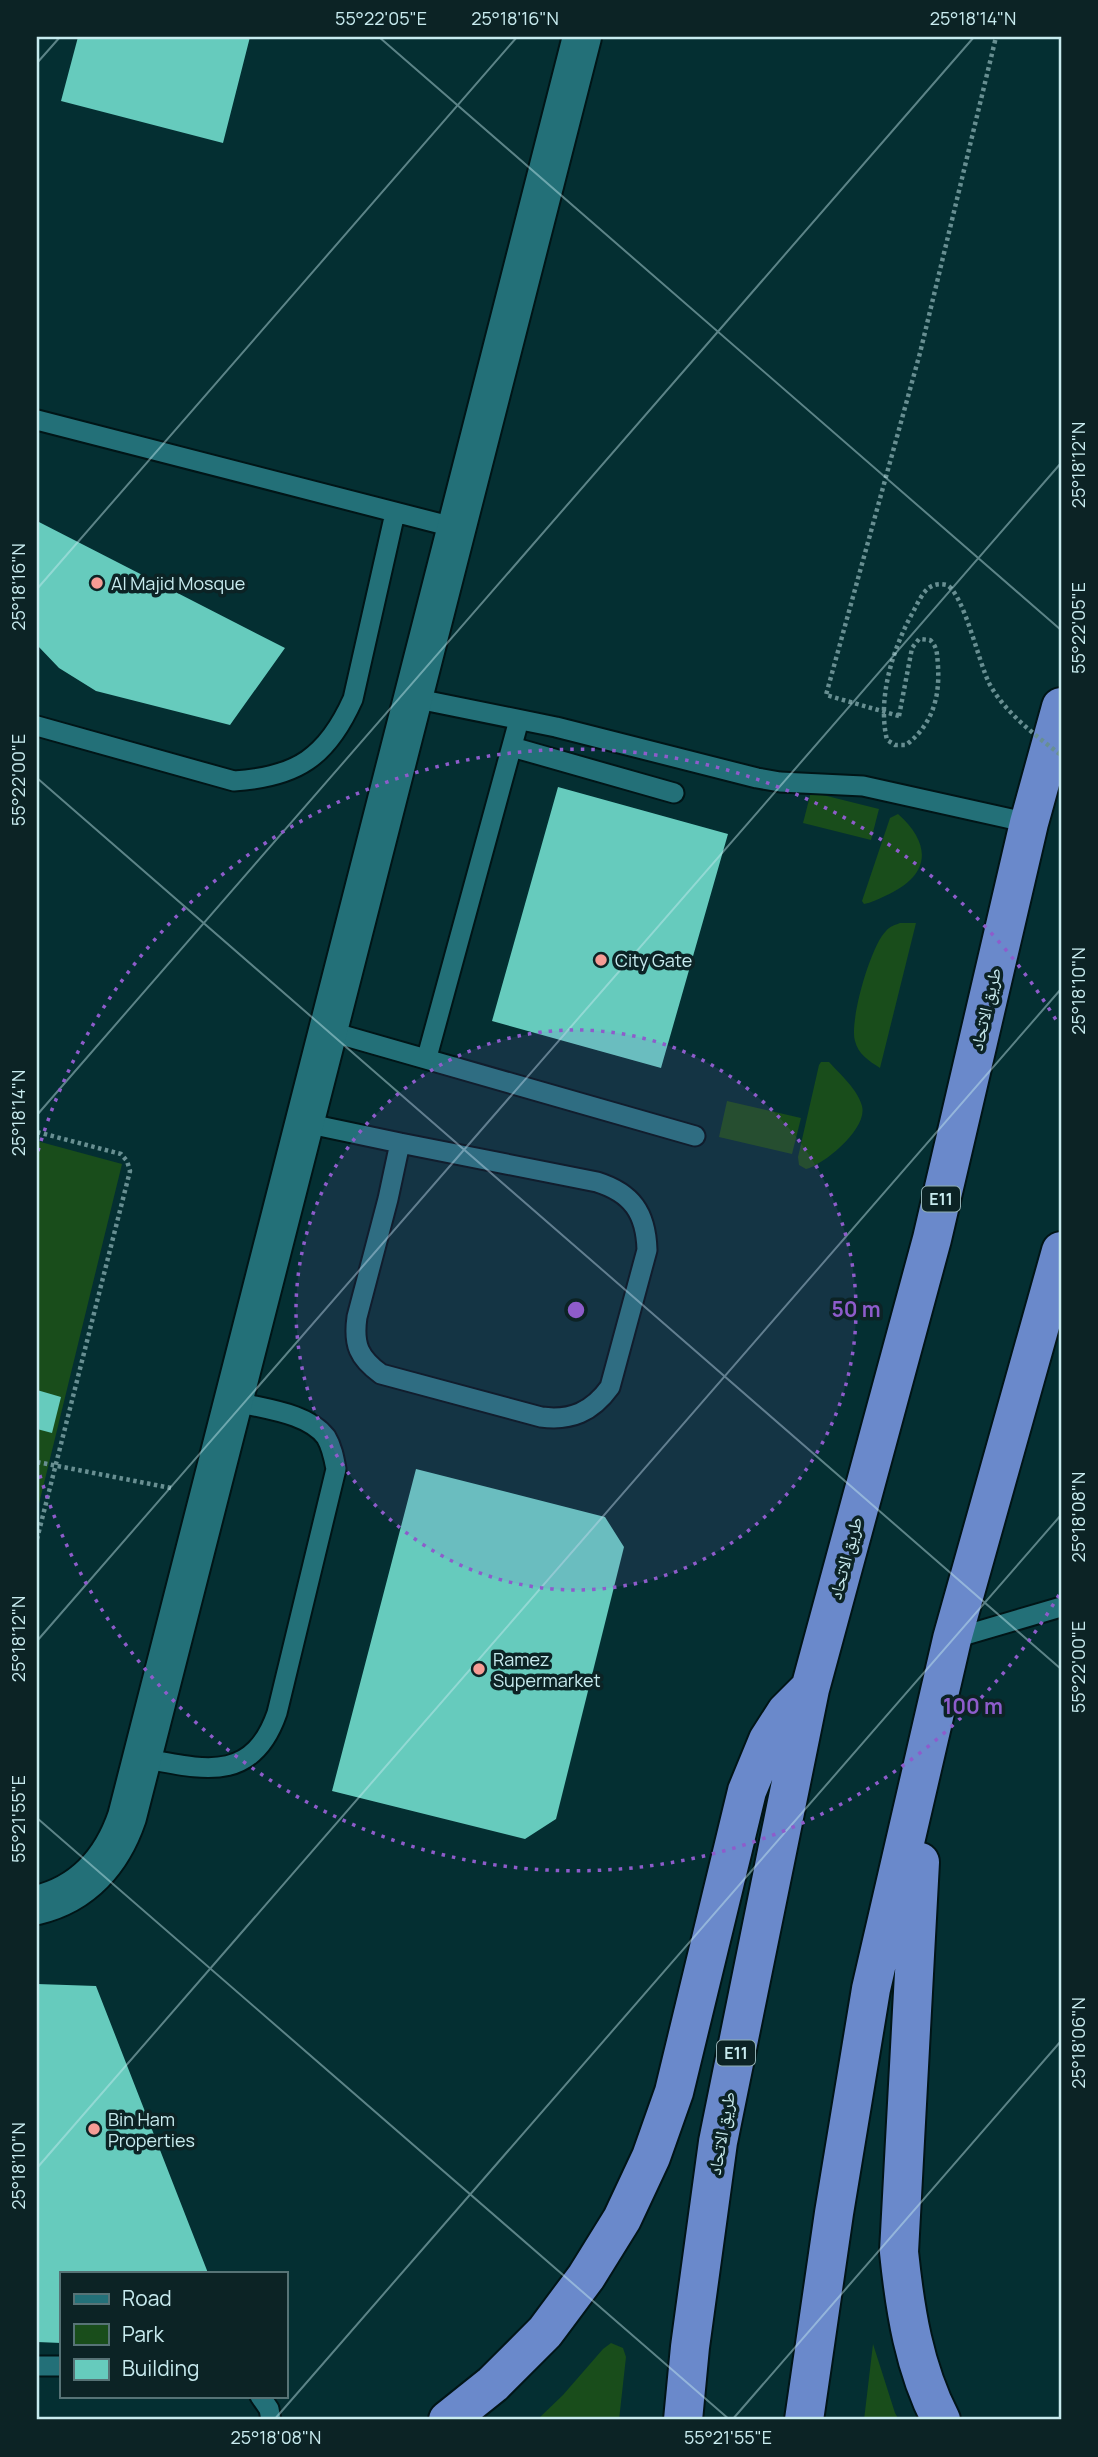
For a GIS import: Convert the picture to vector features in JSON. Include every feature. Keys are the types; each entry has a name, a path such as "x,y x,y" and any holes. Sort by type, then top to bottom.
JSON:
{"highway":[{"name":"طريق الاتحاد","path":"683,2420 690,2347 718,2142 810,1689 932,1239 1029,823 1061,707"},
{"path":"804,2420 834,2213 871,1989 953,1639 1061,1251"},
{"path":"448,2420 493,2384 545,2332 586,2277 622,2219 651,2157 674,2092 747,1791 768,1740 786,1712 810,1689"},
{"path":"925,1764 900,2252 904,2305 916,2357 941,2420"}],"main road":[{"path":"37,1905 51,1902 93,1876 108,1859 123,1828 583,37"}],"lane":[{"path":"37,420 457,528"},
{"path":"37,726 233,781 265,779 298,766 320,751 340,727 354,699 395,513"},
{"path":"413,698 556,727 768,781 863,786 1029,823"},
{"path":"427,1057 519,720"},
{"path":"512,747 674,793"},
{"path":"328,1031 427,1057 695,1136"},
{"path":"305,1123 597,1182 625,1195 643,1219 647,1250 610,1387 601,1400 588,1410 573,1417 541,1417 381,1374 368,1364 358,1350 355,1326 400,1143"},
{"path":"142,1758 212,1769 230,1765 246,1758 261,1746 277,1713 336,1469 333,1452 325,1437 313,1425 297,1418 233,1401"},
{"path":"953,1639 1061,1607"},
{"path":"37,2366 60,2366"},
{"path":"261,2398 269,2409 271,2420"}],"path":[{"path":"996,37 920,353 826,695 899,716 912,648 919,639 930,640 936,649 939,686 937,699 925,727 906,745 895,745 887,740 884,730 885,695 892,661 904,628 926,589 933,585 947,585 958,595 978,659 990,685 1016,717 1061,755"},
{"path":"37,1132 121,1154 130,1171 37,1539"},
{"path":"37,1462 210,1495"}],"green space":[{"path":"811,792 879,809 871,840 803,823"},
{"path":"898,814 910,826 921,849 918,870 911,880 900,888 864,904 862,901 890,818"},
{"path":"900,923 916,923 880,1068 864,1057 856,1046 855,1017 874,951 888,929"},
{"path":"821,1062 829,1062 853,1088 862,1106 862,1115 852,1134 834,1153 806,1169 799,1165 798,1157"},
{"path":"727,1101 801,1118 792,1154 719,1137"},
{"path":"37,1141 122,1164 37,1512"},
{"path":"611,2343 623,2348 626,2357 619,2420 537,2420 603,2349"},
{"path":"873,2344 895,2413 899,2420 864,2420"}],"building":[{"path":"78,37 250,37 223,143 61,101"},
{"name":"Al Majid Mosque","path":"37,521 285,648 230,725 96,691 59,668 37,645"},
{"name":"City Gate","path":"558,787 728,834 661,1068 492,1021"},
{"path":"37,1390 61,1397 52,1433 37,1429"},
{"name":"Ramez Supermarket","path":"416,1469 605,1517 624,1547 556,1819 525,1839 332,1791"},
{"name":"Bin Ham Properties","path":"37,1984 96,1986 208,2272 60,2272 60,2343 37,2342"}],"place":[{"name":"Al Majid Mosque","path":"97,583"},
{"name":"City Gate","path":"601,960"},
{"name":"Ramez Supermarket","path":"479,1669"},
{"name":"Bin Ham Properties","path":"94,2129"}]}
